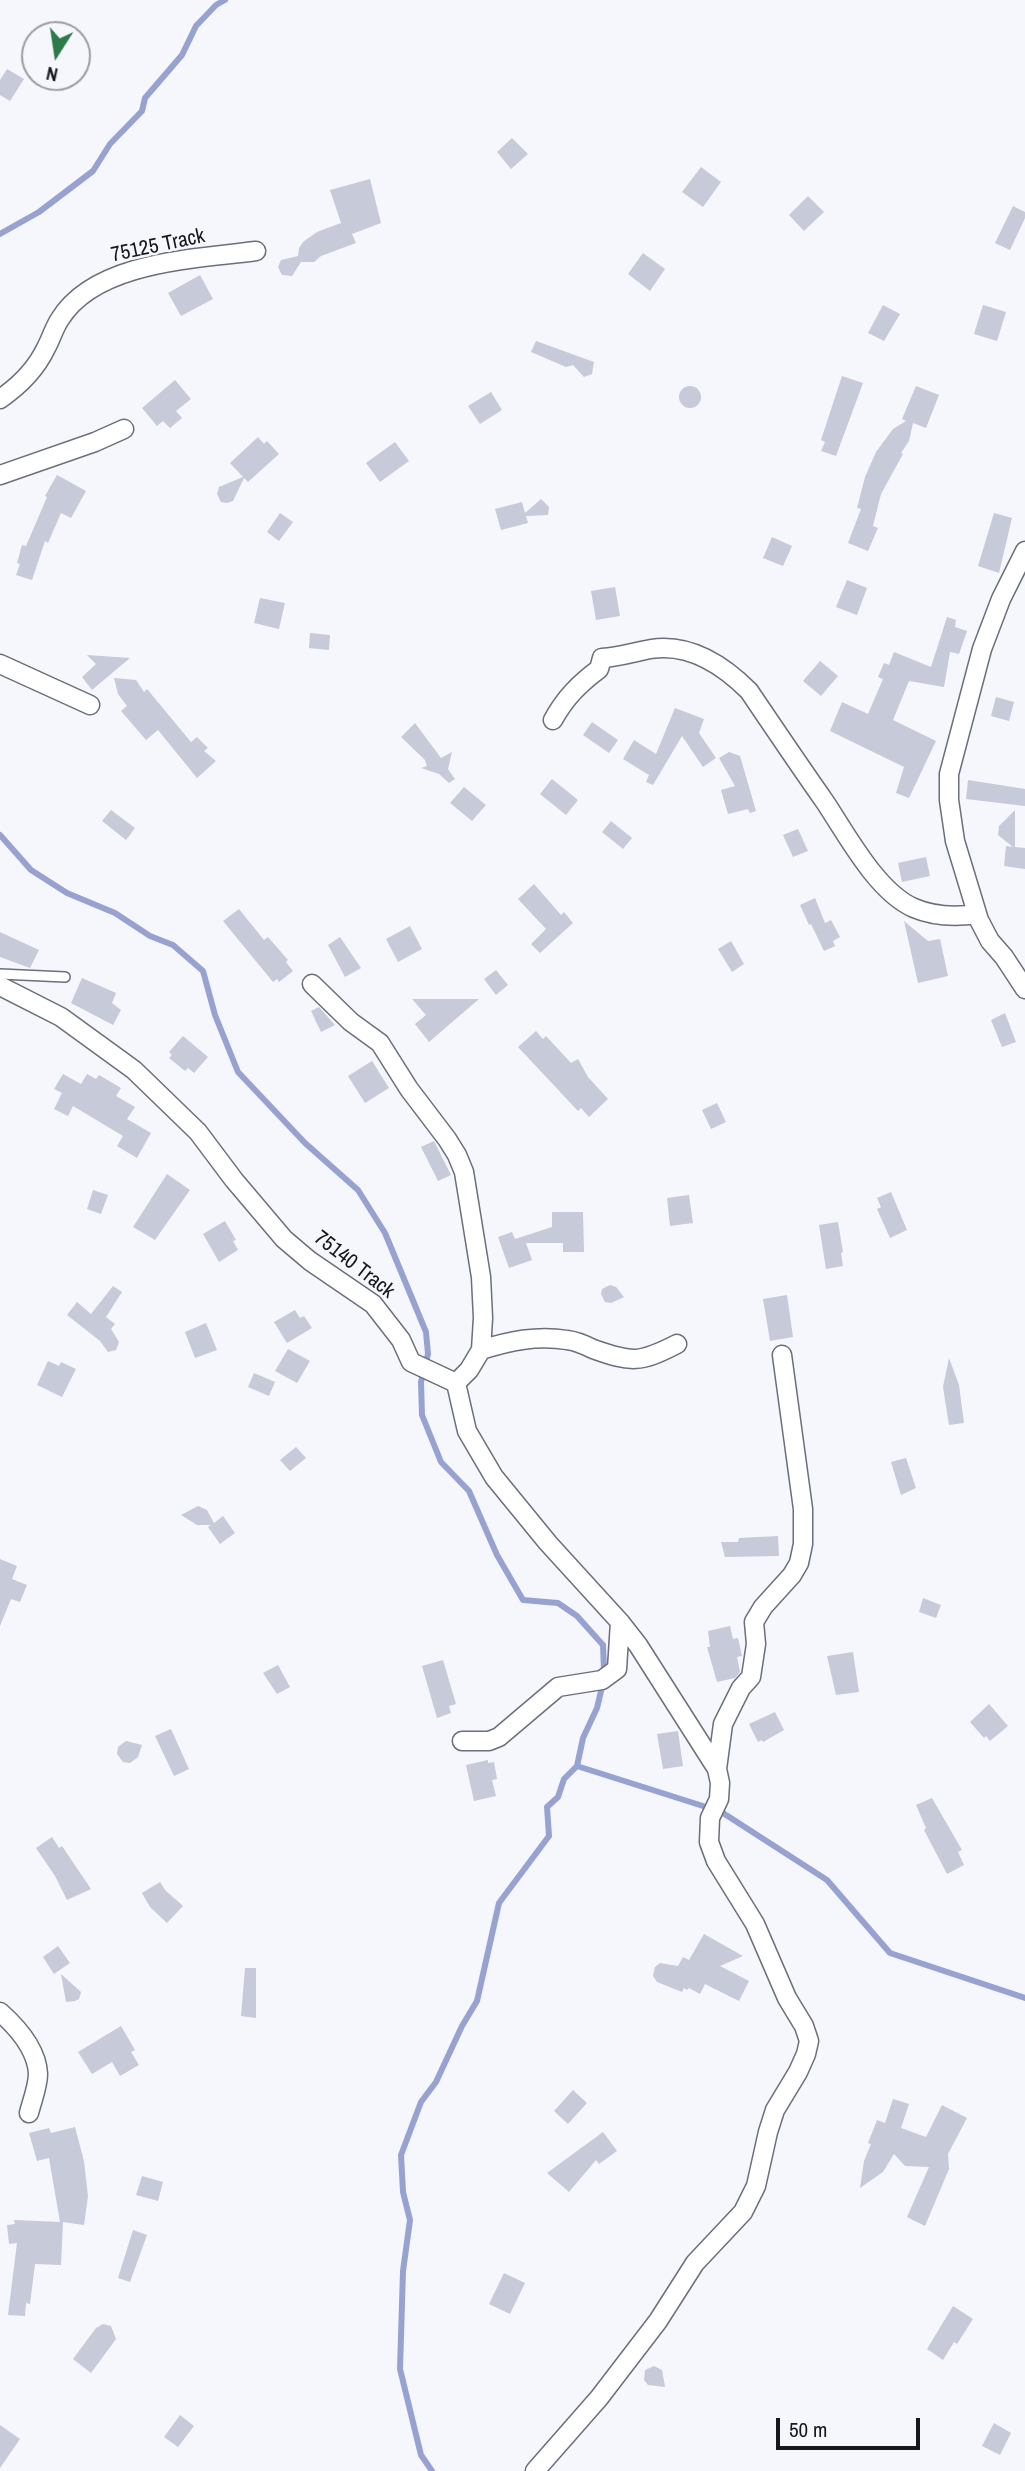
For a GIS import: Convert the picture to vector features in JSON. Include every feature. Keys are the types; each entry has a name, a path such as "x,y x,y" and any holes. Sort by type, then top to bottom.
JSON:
{"street":[{"name":"75125 Track","path":"0,399 15,389 37,364 60,318 82,295 102,283 140,269 256,251"},
{"path":"0,475 124,429"},
{"path":"1025,551 1001,599 982,649 949,774 955,841 977,914 989,941 1004,957 1025,989"},
{"path":"553,720 563,701 599,669 602,657 622,656 653,649 681,650 704,657 730,672 749,691 856,848 880,881 895,896 914,908 935,914 953,917 977,914"},
{"path":"0,664 90,705"},
{"path":"312,984 351,1022 380,1043 457,1155 464,1172 481,1277 483,1318 481,1350 469,1370 456,1383 467,1431 494,1478 620,1622 664,1684 717,1769"},
{"name":"75140 Track","path":"0,986 61,1017 134,1070 198,1132 284,1239 310,1261 373,1304 401,1340 411,1362 456,1383"},
{"path":"481,1350 504,1342 544,1337 570,1340 630,1360 651,1357 677,1345"},
{"path":"536,2471 599,2398 658,2320 695,2263 743,2211 756,2186 775,2110 798,2072 809,2041 755,1924 716,1861 709,1842 710,1818 719,1799 717,1769 723,1724 741,1688 751,1677 756,1644 754,1622 763,1607 792,1575 799,1563 803,1544 803,1509 782,1355"},
{"path":"462,1741 489,1741 499,1737 558,1687 602,1680 617,1669 620,1622"},
{"path":"0,2012 20,2032 33,2052 38,2076 29,2113"}],"lane":[{"path":"0,974 65,977"}],"building":[{"path":"7,69 21,77 21,84 10,101 0,95 0,80"},
{"path":"512,138 528,154 511,169 497,152"},
{"path":"701,167 721,182 703,207 682,192"},
{"path":"370,179 381,223 352,234 356,243 321,256 314,262 301,262 292,276 282,275 278,267 281,260 298,256 303,242 317,232 341,223 330,190"},
{"path":"808,196 824,212 804,231 789,215"},
{"path":"1013,206 1025,212 1025,218 1010,250 995,243"},
{"path":"643,253 665,269 650,291 628,274"},
{"path":"200,275 213,299 181,316 168,293"},
{"path":"883,305 900,314 884,341 868,333"},
{"path":"983,305 1006,312 997,341 974,334"},
{"path":"536,341 594,362 592,374 584,377 573,365 566,367 531,352"},
{"path":"842,376 863,383 836,456 821,451 825,442 821,440"},
{"path":"175,380 191,399 176,411 182,418 170,428 163,421 157,426 142,408"},
{"path":"690,386 698,389 701,397 698,405 690,408 682,405 679,397 682,389"},
{"path":"916,386 939,395 926,428 913,423 909,441 881,494 873,526 878,528 868,551 848,543 861,509 857,508 865,477 876,452 893,429 906,421 902,419"},
{"path":"491,392 502,410 480,424 468,406"},
{"path":"258,437 264,444 267,441 279,454 248,482 244,478 233,501 221,502 217,494 219,487 243,477 230,463"},
{"path":"395,442 409,461 380,482 366,463"},
{"path":"57,475 86,491 71,518 61,513 48,543 45,541 32,580 16,575 22,545 26,546 47,497 45,496"},
{"path":"541,499 549,507 548,515 526,516 528,523 501,530 495,509 522,502 525,513"},
{"path":"280,513 293,522 279,541 267,532"},
{"path":"994,513 1012,518 999,573 978,566"},
{"path":"772,537 792,546 783,566 763,558"},
{"path":"847,580 867,588 857,615 836,607"},
{"path":"615,587 620,616 596,620 591,591"},
{"path":"260,598 285,603 279,629 254,623"},
{"path":"947,617 956,620 955,627 967,631 959,654 950,652 944,687 909,681 893,720 936,741 909,798 896,793 904,767 830,731 842,702 868,714 883,679 878,677 884,663 889,665 894,652 931,667"},
{"path":"310,633 330,635 329,650 309,648"},
{"path":"87,655 130,658 92,690 82,677 96,664"},
{"path":"820,661 838,676 821,696 803,681"},
{"path":"114,678 136,680 144,692 147,689 191,742 197,737 208,748 204,751 216,761 197,778 158,730 146,740 121,711 127,706 118,694"},
{"path":"996,697 1014,702 1009,721 991,716"},
{"path":"675,708 704,719 699,733 716,758 703,767 682,736 653,785 646,782 649,775 623,759 634,740 656,754"},
{"path":"592,722 618,740 609,753 583,735"},
{"path":"415,723 441,758 452,752 448,769 455,779 449,783 439,774 421,768 427,766 425,760 401,737"},
{"path":"729,752 740,756 756,811 750,813 748,809 728,814 721,790 735,786 719,758"},
{"path":"552,779 578,800 566,815 540,794"},
{"path":"968,780 1025,789 1025,806 966,799"},
{"path":"464,787 486,805 472,821 450,803"},
{"path":"111,810 135,828 126,840 102,821"},
{"path":"1015,810 1015,847 1025,848 1025,869 1004,866 1006,846 1013,847 998,835 999,826"},
{"path":"611,821 632,838 623,849 602,832"},
{"path":"798,829 808,851 793,857 783,835"},
{"path":"926,857 930,876 902,882 898,863"},
{"path":"534,884 561,915 564,912 573,923 540,953 531,944 546,929 518,899"},
{"path":"815,898 825,923 831,920 840,937 833,941 835,946 824,951 800,905"},
{"path":"239,909 264,940 268,937 288,960 286,962 293,971 279,982 277,979 273,982 223,921"},
{"path":"904,921 928,941 940,939 948,976 918,983"},
{"path":"410,926 422,949 398,962 386,939"},
{"path":"0,932 39,950 30,968 0,957"},
{"path":"340,937 361,968 345,977 328,945"},
{"path":"731,941 744,964 732,972 718,949"},
{"path":"496,970 508,985 496,995 484,979"},
{"path":"82,978 116,993 112,1003 121,1010 113,1025 71,1003"},
{"path":"412,999 479,999 429,1042 415,1024 426,1015"},
{"path":"319,1007 335,1025 321,1032 311,1011"},
{"path":"1005,1013 1016,1042 1002,1047 991,1020"},
{"path":"536,1031 543,1039 546,1036 571,1063 578,1059 588,1077 608,1099 589,1117 581,1108 578,1111 518,1047"},
{"path":"183,1036 208,1057 194,1073 188,1068 185,1071 169,1058 172,1055 169,1052"},
{"path":"372,1061 389,1088 365,1103 348,1076"},
{"path":"63,1074 81,1084 87,1074 96,1079 99,1075 121,1088 116,1096 135,1107 127,1119 151,1133 137,1158 117,1146 123,1136 73,1106 68,1116 54,1109 62,1093 54,1089"},
{"path":"717,1103 726,1122 711,1129 702,1110"},
{"path":"434,1141 451,1175 438,1181 421,1147"},
{"path":"167,1174 190,1190 155,1240 133,1227"},
{"path":"93,1190 108,1195 101,1214 87,1209"},
{"path":"891,1192 907,1230 890,1238 877,1209 881,1207 877,1198"},
{"path":"689,1195 693,1223 670,1226 667,1198"},
{"path":"552,1212 583,1212 584,1252 563,1252 563,1243 526,1243 532,1260 509,1268 498,1237 512,1232 515,1239 552,1227"},
{"path":"225,1221 236,1240 233,1241 238,1250 219,1262 203,1234"},
{"path":"838,1222 843,1266 826,1269 819,1225"},
{"path":"610,1285 616,1287 624,1297 611,1303 605,1302 602,1289"},
{"path":"113,1286 122,1292 106,1317 115,1324 111,1329 119,1342 116,1350 108,1352 100,1341 67,1315 77,1302 91,1314"},
{"path":"787,1295 793,1337 770,1341 763,1299"},
{"path":"295,1310 300,1318 304,1316 312,1328 287,1343 274,1322"},
{"path":"206,1323 217,1350 195,1358 185,1332"},
{"path":"288,1349 310,1361 297,1383 275,1371"},
{"path":"949,1358 959,1385 964,1423 949,1425 943,1387"},
{"path":"48,1361 59,1366 61,1362 76,1369 62,1397 37,1385"},
{"path":"254,1373 275,1382 269,1396 248,1387"},
{"path":"296,1447 306,1458 290,1471 280,1460"},
{"path":"906,1458 916,1488 901,1495 891,1462"},
{"path":"198,1506 207,1510 214,1523 223,1516 235,1533 220,1544 208,1527 211,1525 197,1525 181,1515"},
{"path":"778,1536 779,1556 725,1557 721,1542 738,1542 739,1538"},
{"path":"0,1559 17,1566 12,1579 27,1585 20,1602 11,1599 0,1626"},
{"path":"923,1598 941,1605 936,1618 919,1612"},
{"path":"730,1626 733,1639 738,1638 742,1656 737,1657 740,1672 735,1678 717,1682 707,1647 710,1647 708,1631"},
{"path":"853,1652 859,1692 836,1695 827,1656"},
{"path":"443,1660 456,1704 449,1706 451,1713 437,1718 422,1666"},
{"path":"278,1665 290,1687 277,1694 263,1673"},
{"path":"989,1704 1008,1726 990,1741 970,1722"},
{"path":"775,1712 784,1730 758,1742 749,1724"},
{"path":"171,1729 189,1769 174,1776 155,1736"},
{"path":"678,1731 683,1766 663,1769 657,1734"},
{"path":"126,1741 142,1745 138,1757 130,1763 123,1762 117,1754 118,1747"},
{"path":"488,1760 488,1763 494,1762 497,1779 492,1780 496,1796 474,1801 466,1765"},
{"path":"932,1798 962,1850 958,1852 964,1865 947,1874 924,1830 926,1828 916,1805"},
{"path":"52,1837 59,1848 62,1846 91,1889 67,1900 36,1848"},
{"path":"160,1882 183,1906 167,1923 150,1907 142,1893"},
{"path":"704,1934 743,1956 720,1966 749,1981 739,2001 705,1984 700,1994 689,1988 684,1988 682,1992 657,1982 653,1976 655,1967 660,1963 678,1966 683,1957 689,1960"},
{"path":"58,1946 70,1963 54,1974 43,1957"},
{"path":"245,1968 256,1968 256,2018 241,2016"},
{"path":"61,1974 81,1992 79,1999 66,2002"},
{"path":"121,2026 135,2050 131,2052 139,2065 120,2076 112,2062 92,2074 78,2052"},
{"path":"573,2090 587,2103 568,2124 554,2111"},
{"path":"893,2099 909,2104 901,2128 926,2137 942,2105 967,2118 948,2154 949,2169 925,2226 907,2217 929,2167 905,2166 894,2154 883,2172 860,2188 864,2161 871,2144 868,2143 877,2120 885,2123"},
{"path":"75,2127 84,2161 88,2196 84,2225 63,2222 61,2265 35,2264 30,2304 26,2303 25,2316 8,2315 17,2243 9,2244 7,2225 15,2224 14,2220 60,2222 49,2158 37,2161 29,2133 49,2128 51,2133"},
{"path":"603,2132 617,2151 599,2164 596,2160 569,2192 547,2173"},
{"path":"142,2176 163,2182 158,2201 136,2195"},
{"path":"133,2230 147,2235 130,2282 118,2278"},
{"path":"504,2273 525,2283 510,2314 489,2304"},
{"path":"953,2306 973,2319 943,2360 927,2349"},
{"path":"103,2324 111,2326 116,2339 91,2373 73,2359 96,2328"},
{"path":"654,2366 662,2370 665,2387 648,2385 644,2380 645,2370"},
{"path":"180,2415 194,2426 178,2447 164,2437"},
{"path":"994,2423 1011,2433 1000,2455 982,2446"},
{"path":"0,2425 20,2439 0,2468"}],"waterway":[{"path":"0,234 39,212 93,171 110,144 142,111 145,98 182,55 196,26 216,5 225,0"},
{"path":"0,835 31,870 67,893 115,913 150,936 173,945 203,971 215,1015 238,1072 305,1143 358,1190 385,1233 426,1332 428,1354 421,1382 422,1415 441,1462 469,1491 497,1555 523,1600 558,1603 577,1616 603,1645 604,1670"},
{"path":"432,2471 421,2455 400,2369 403,2271 410,2220 403,2192 401,2155 421,2102 436,2082 477,2001 499,1903 549,1836 547,1807 558,1797 564,1779 577,1766 583,1738 597,1708 602,1687"},
{"path":"577,1766 703,1806"},
{"path":"723,1813 827,1880 890,1953 1025,1998"}]}
